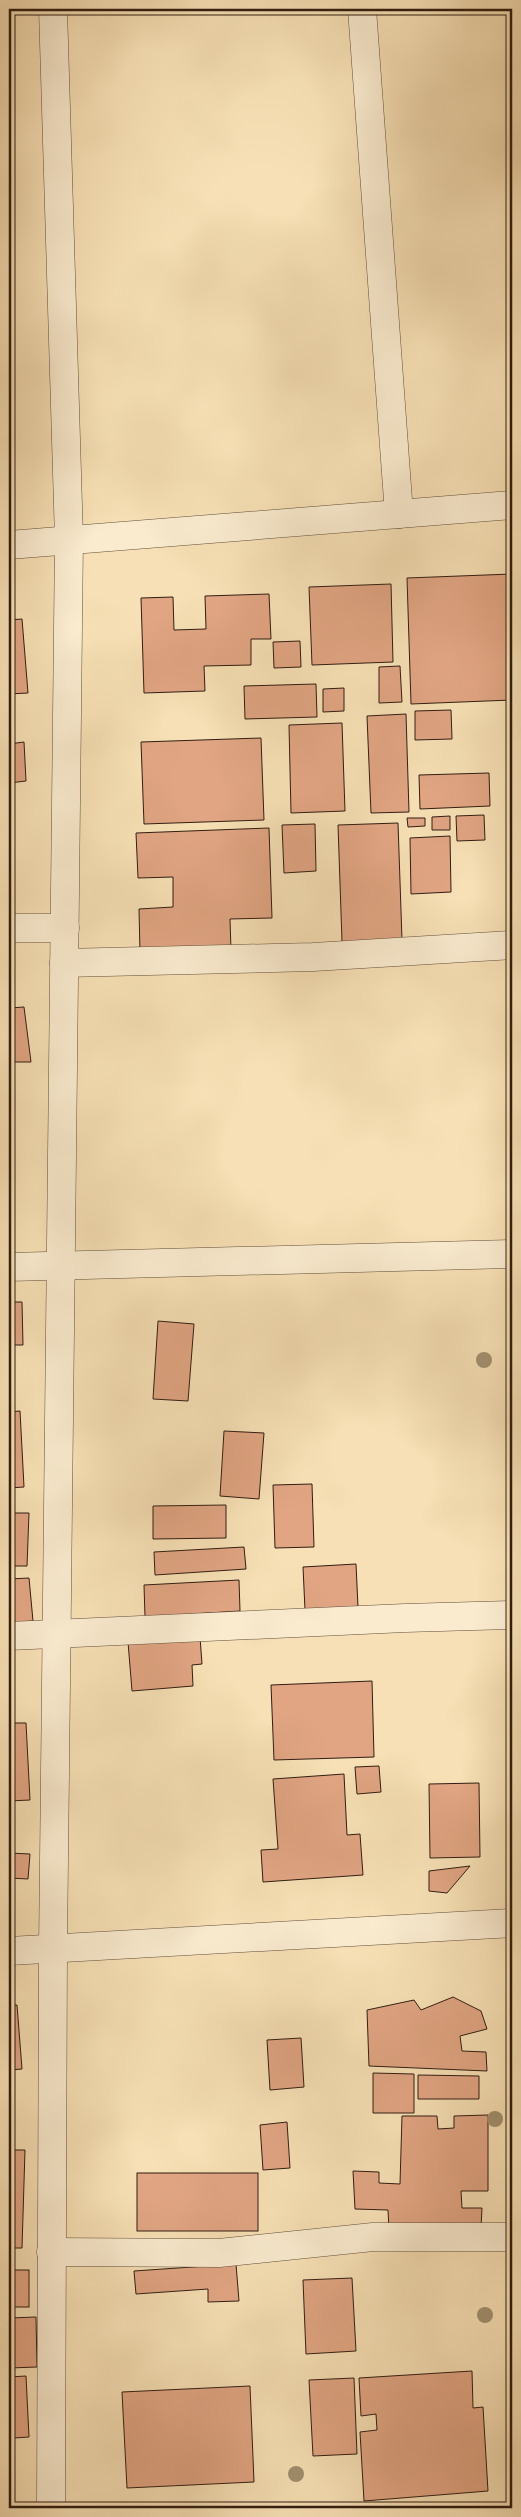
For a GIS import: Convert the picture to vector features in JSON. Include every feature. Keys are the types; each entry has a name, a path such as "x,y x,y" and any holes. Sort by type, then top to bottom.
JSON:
{"street":[{"path":"51,2508 53,1948 69,539 53,9"},
{"path":"362,9 399,514"},
{"path":"9,545 512,505"},
{"path":"9,928 65,928"},
{"path":"64,963 313,957 512,945"},
{"path":"9,1267 512,1254"},
{"path":"9,1636 58,1632 512,1615"},
{"path":"9,1951 512,1923"},
{"path":"51,2252 219,2252 373,2237 512,2236"}],"building":[{"path":"512,574 512,700 411,704 407,578"},
{"path":"391,584 393,662 312,665 309,587"},
{"path":"269,594 271,639 251,639 251,665 204,666 205,691 144,693 141,598 173,597 174,630 206,629 205,596"},
{"path":"22,619 28,693 9,694 9,620"},
{"path":"300,641 301,667 274,668 273,642"},
{"path":"400,666 402,702 379,703 379,667"},
{"path":"316,684 317,717 245,719 244,686"},
{"path":"344,688 344,711 323,712 323,689"},
{"path":"451,710 452,739 415,740 415,711"},
{"path":"406,714 409,812 371,813 367,716"},
{"path":"342,723 345,811 291,813 289,725"},
{"path":"261,738 264,820 144,824 141,742"},
{"path":"24,742 26,781 9,783 9,744"},
{"path":"489,773 490,806 420,809 419,775"},
{"path":"484,815 485,840 457,841 456,816"},
{"path":"450,816 450,830 432,830 432,817"},
{"path":"407,818 425,818 425,826 408,827"},
{"path":"398,823 402,940 342,942 338,825"},
{"path":"315,824 316,871 284,873 282,825"},
{"path":"269,828 272,918 230,919 231,950 140,953 139,909 173,907 173,877 138,878 136,833"},
{"path":"450,836 451,892 411,894 410,838"},
{"path":"24,1007 31,1062 9,1062 9,1008"},
{"path":"9,1302 22,1302 23,1345 9,1345"},
{"path":"158,1321 194,1324 188,1401 153,1399"},
{"path":"20,1411 24,1487 9,1488 9,1412"},
{"path":"224,1431 264,1433 259,1499 220,1496"},
{"path":"312,1484 314,1547 275,1548 273,1485"},
{"path":"226,1505 226,1538 153,1539 153,1506"},
{"path":"9,1513 29,1513 27,1566 9,1566"},
{"path":"244,1547 246,1569 155,1575 154,1552"},
{"path":"356,1564 358,1607 305,1610 303,1567"},
{"path":"29,1578 33,1621 9,1624 9,1579"},
{"path":"239,1580 240,1611 145,1617 144,1585"},
{"path":"200,1637 202,1664 192,1665 193,1686 132,1691 128,1642"},
{"path":"372,1681 374,1757 274,1760 271,1685"},
{"path":"9,1723 26,1723 30,1800 9,1801"},
{"path":"379,1766 381,1792 357,1794 355,1767"},
{"path":"344,1774 347,1835 360,1834 363,1875 263,1882 261,1850 278,1849 273,1779"},
{"path":"479,1783 480,1857 430,1858 429,1784"},
{"path":"9,1853 30,1854 28,1879 9,1878"},
{"path":"470,1866 447,1893 429,1891 429,1871"},
{"path":"453,1997 481,2011 487,2029 460,2036 462,2051 486,2052 487,2071 369,2066 367,2010 414,2000 421,2010"},
{"path":"9,2005 17,2005 22,2069 9,2070"},
{"path":"301,2038 304,2087 270,2090 267,2040"},
{"path":"373,2073 414,2074 414,2113 373,2113"},
{"path":"418,2075 479,2076 479,2099 418,2099"},
{"path":"488,2115 488,2191 461,2191 462,2208 482,2208 481,2227 389,2229 388,2210 355,2209 353,2171 379,2172 379,2183 400,2184 402,2116 437,2116 438,2129 454,2128 454,2116"},
{"path":"287,2122 290,2168 263,2170 260,2125"},
{"path":"9,2150 25,2150 22,2248 9,2248"},
{"path":"137,2173 258,2173 258,2231 137,2231"},
{"path":"236,2264 239,2301 208,2302 208,2289 136,2294 134,2271"},
{"path":"9,2270 29,2270 29,2307 9,2307"},
{"path":"352,2278 356,2351 306,2354 303,2280"},
{"path":"36,2317 37,2367 9,2368 9,2318"},
{"path":"472,2371 473,2408 483,2407 488,2491 364,2501 360,2432 377,2430 376,2414 361,2416 359,2378"},
{"path":"26,2376 29,2437 14,2438 14,2484 9,2484 9,2377"},
{"path":"354,2378 357,2454 313,2456 309,2380"},
{"path":"250,2386 254,2482 127,2488 122,2392"}]}
